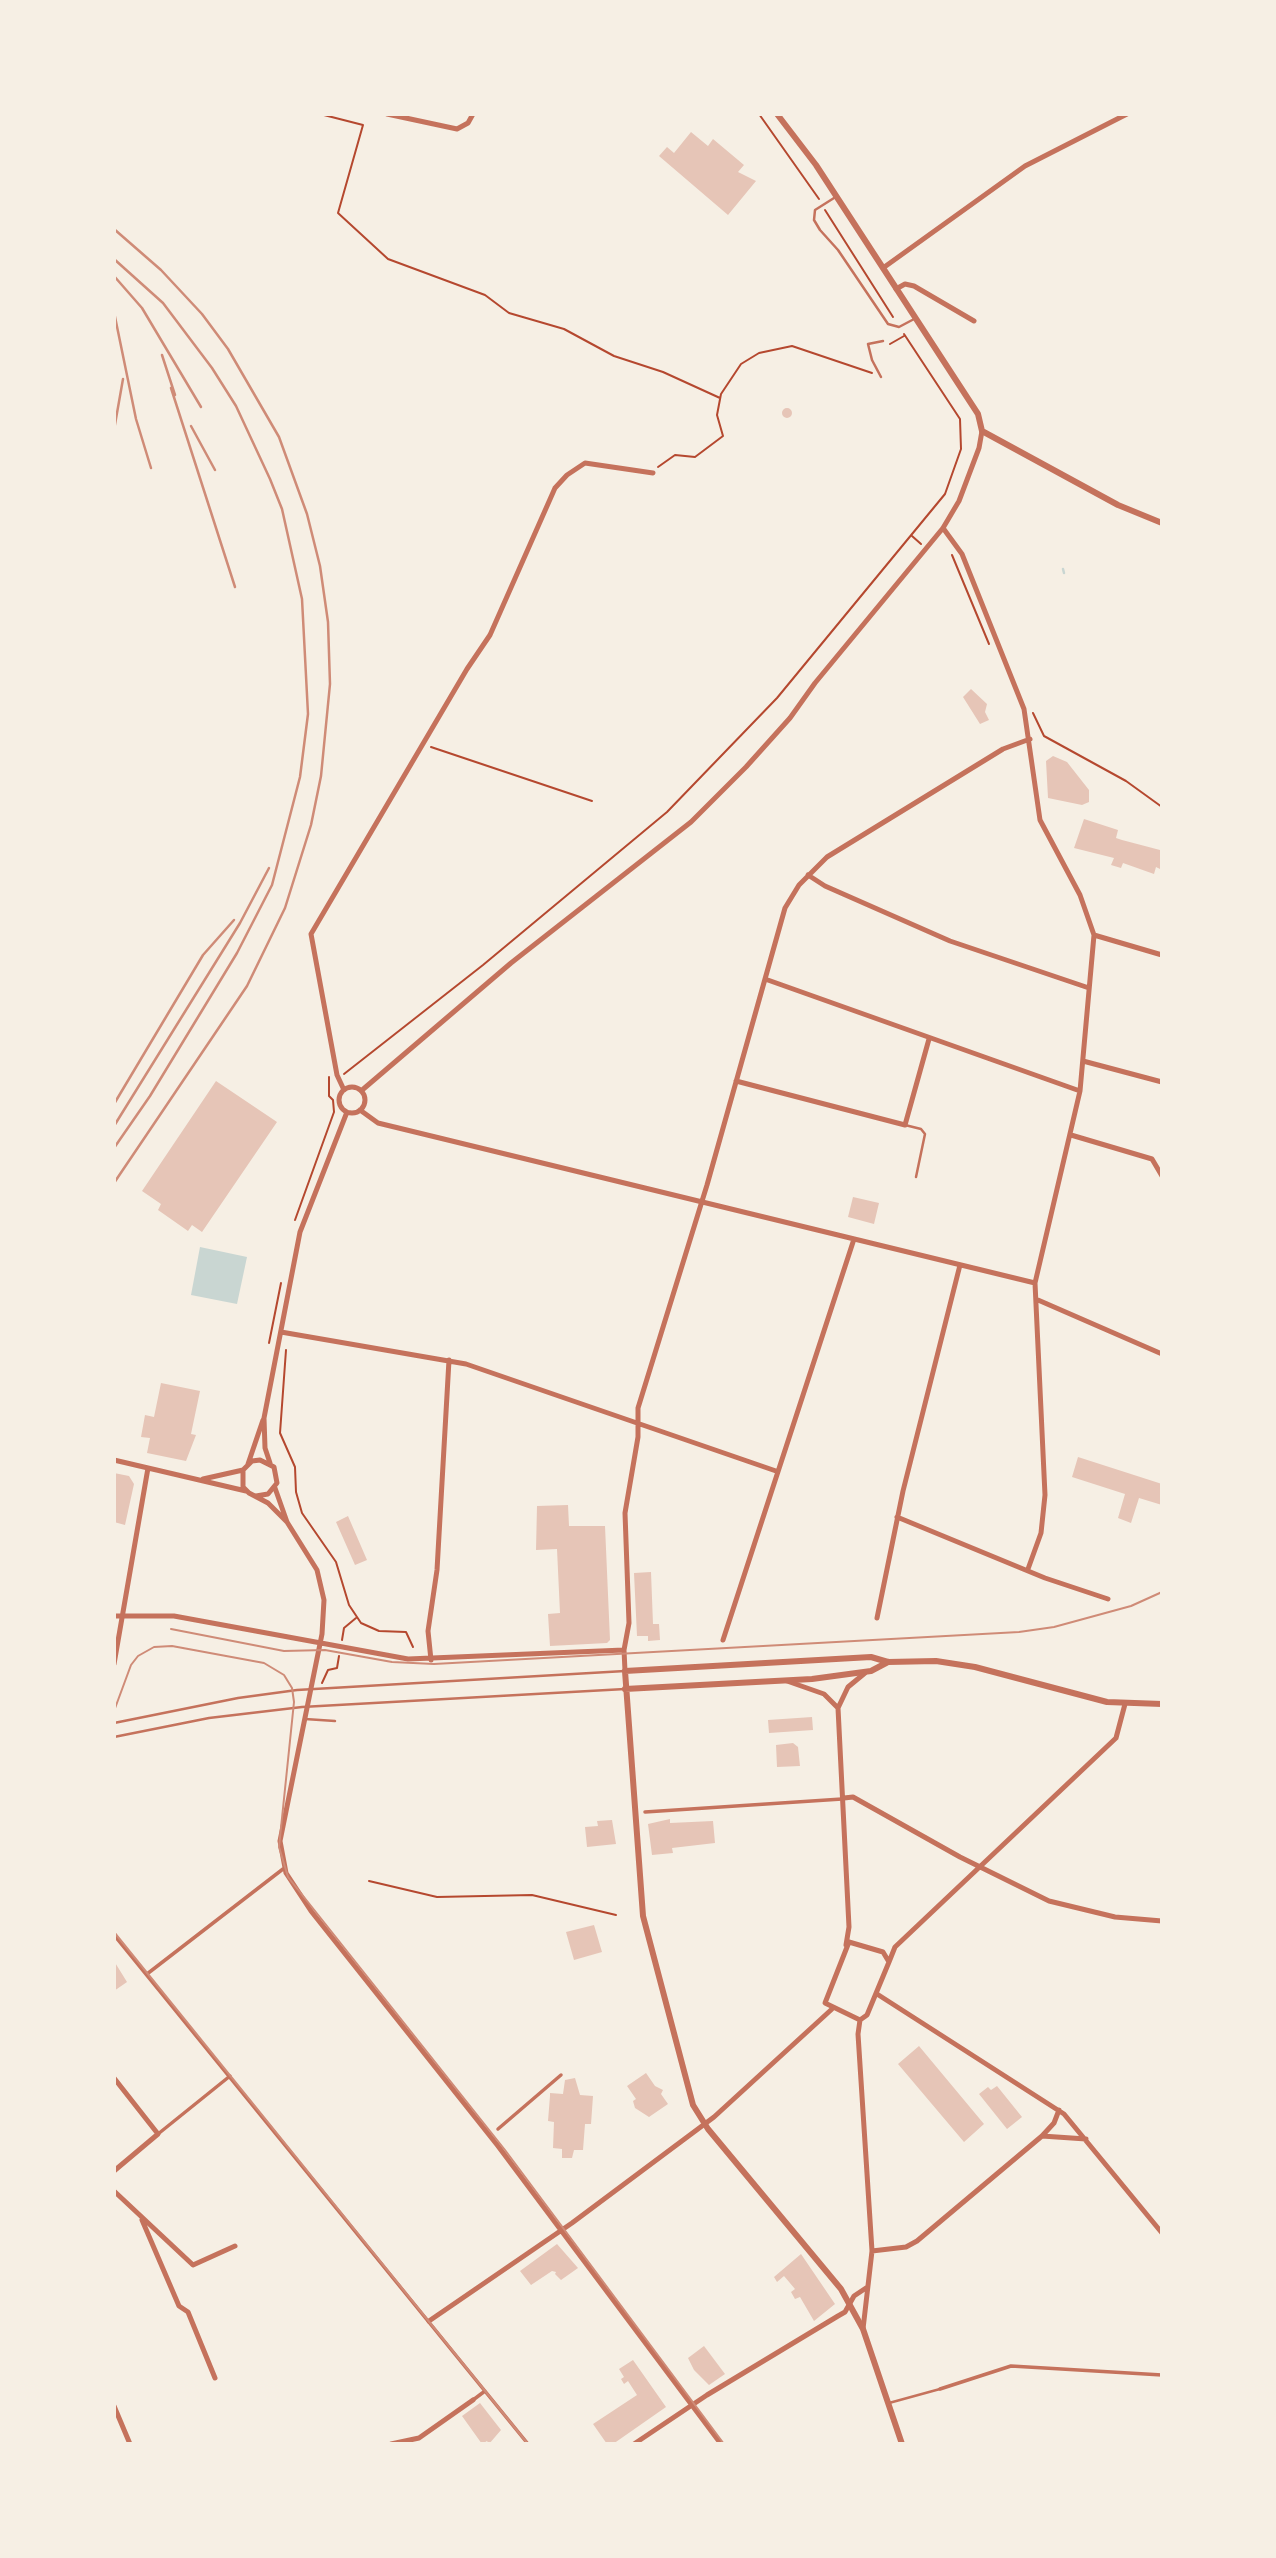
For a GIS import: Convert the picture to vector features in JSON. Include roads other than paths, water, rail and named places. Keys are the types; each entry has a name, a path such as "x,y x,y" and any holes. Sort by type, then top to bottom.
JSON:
{"street":[{"path":"387,114 457,129 467,123 473,114"},
{"path":"361,1091 511,963 691,822 784,725 943,528 959,501 979,448 982,431 975,409 837,196 800,141 777,114"},
{"path":"883,268 1025,166 1128,114"},
{"path":"896,289 905,284 915,286 974,321"},
{"path":"982,431 1118,505 1162,523"},
{"path":"344,1090 337,1075 311,936 490,635 555,488 567,475 585,463 653,473"},
{"path":"943,528 956,541 1023,706 1040,820 1080,895 1094,935 1080,1091 1035,1283 1038,1300 1045,1495 1041,1533 1028,1569"},
{"path":"902,2444 863,2329 850,2305 824,2266 704,2124 692,2102 644,1920 625,1689 624,1650 629,1623 625,1513 639,1424 638,1408 702,1202 785,908 808,875 827,857 998,752 1030,739"},
{"path":"808,875 825,886 950,941 1090,988"},
{"path":"1094,935 1162,955"},
{"path":"765,979 1080,1091"},
{"path":"737,1081 905,1125 929,1039"},
{"path":"1083,1061 1162,1082"},
{"path":"347,1111 339,1099 344,1090 353,1087 361,1091 365,1098 360,1110"},
{"path":"347,1111 360,1110 378,1123 1035,1283"},
{"path":"246,1491 241,1479 264,1418 300,1232 347,1111"},
{"path":"1071,1135 1152,1159 1162,1176"},
{"path":"723,1640 776,1471 854,1239"},
{"path":"877,1618 897,1517 960,1265"},
{"path":"1038,1300 1162,1354"},
{"path":"281,1332 449,1360 776,1471"},
{"path":"431,1660 428,1631 437,1570 449,1360"},
{"path":"264,1418 265,1448 277,1474 275,1488 287,1522 321,1581 324,1608 320,1644 280,1840 283,1869 311,1911 469,2108 721,2444"},
{"path":"114,1460 246,1491 287,1522"},
{"path":"248,1464 260,1460 270,1463"},
{"path":"114,1664 148,1468"},
{"path":"203,1479 243,1470"},
{"path":"256,1496 265,1496 275,1488"},
{"path":"897,1517 1108,1599"},
{"path":"114,1616 172,1616 390,1657 431,1660 624,1650"},
{"path":"625,1671 871,1657 888,1662 956,1663 1083,1697 1125,1704 1162,1704"},
{"path":"860,2020 826,2006 824,1999 846,1945 849,1927 838,1708 848,1687 888,1662"},
{"path":"625,1689 786,1681 870,1671"},
{"path":"786,1681 824,1695 838,1708"},
{"path":"863,2329 872,2251 858,2034 860,2020 867,2015 895,1947 969,1880 980,1866 1116,1738 1125,1704"},
{"path":"645,1812 853,1797 1049,1902 1115,1917 1162,1921"},
{"path":"147,1974 283,1869"},
{"path":"114,1935 528,2444"},
{"path":"846,1945 852,1942 883,1952 889,1962"},
{"path":"877,1994 1059,2110 1086,2138 1162,2233"},
{"path":"429,2321 704,2124 832,2009"},
{"path":"498,2129 561,2075"},
{"path":"114,2171 230,2076"},
{"path":"114,2078 158,2134"},
{"path":"872,2251 912,2245 1042,2136 1054,2123 1059,2110"},
{"path":"1042,2136 1086,2138"},
{"path":"114,2191 193,2265 235,2246"},
{"path":"142,2220 179,2306 188,2312 215,2378"},
{"path":"635,2444 838,2316 850,2305 854,2296 866,2288"},
{"path":"940,2389 1011,2366 1162,2375"},
{"path":"391,2444 419,2438 485,2391"},
{"path":"114,2406 130,2444"}],"lane":[{"path":"837,196 817,208 814,220 883,318 893,328 916,318"},
{"path":"881,377 872,360 868,344 884,341"},
{"path":"905,1125 920,1129 925,1134 916,1177"},
{"path":"114,1723 226,1700 297,1690 463,1678 625,1671"},
{"path":"114,1737 239,1714 347,1703 625,1689"},
{"path":"305,1719 335,1721"},
{"path":"887,2403 940,2389"}],"waterway":[{"path":"1063,569 1064,573"}],"tram line":[{"path":"171,1629 284,1651 325,1650 392,1662 434,1664 1019,1632 1054,1627 1131,1606 1162,1592"},
{"path":"114,1711 131,1665 138,1656 154,1647 172,1646 264,1663 284,1675 292,1688 294,1702 279,1847 288,1877 505,2150 724,2444"},
{"path":"114,1932 528,2444"}],"railway":[{"path":"114,229 161,270 202,314 228,349 279,437 307,514 320,566 328,622 330,684 321,776 311,825 285,908 247,986 114,1183"},
{"path":"114,259 163,303 212,368 236,406 270,479 282,509 302,599 308,714 300,777 272,885 237,953 150,1096 114,1148"},
{"path":"114,276 142,308 201,407"},
{"path":"114,312 136,419 151,468"},
{"path":"162,355 175,395"},
{"path":"114,430 123,379"},
{"path":"171,388 235,587"},
{"path":"191,426 215,470"},
{"path":"114,1126 240,923 269,868"},
{"path":"114,1104 203,955 234,920"}]}
